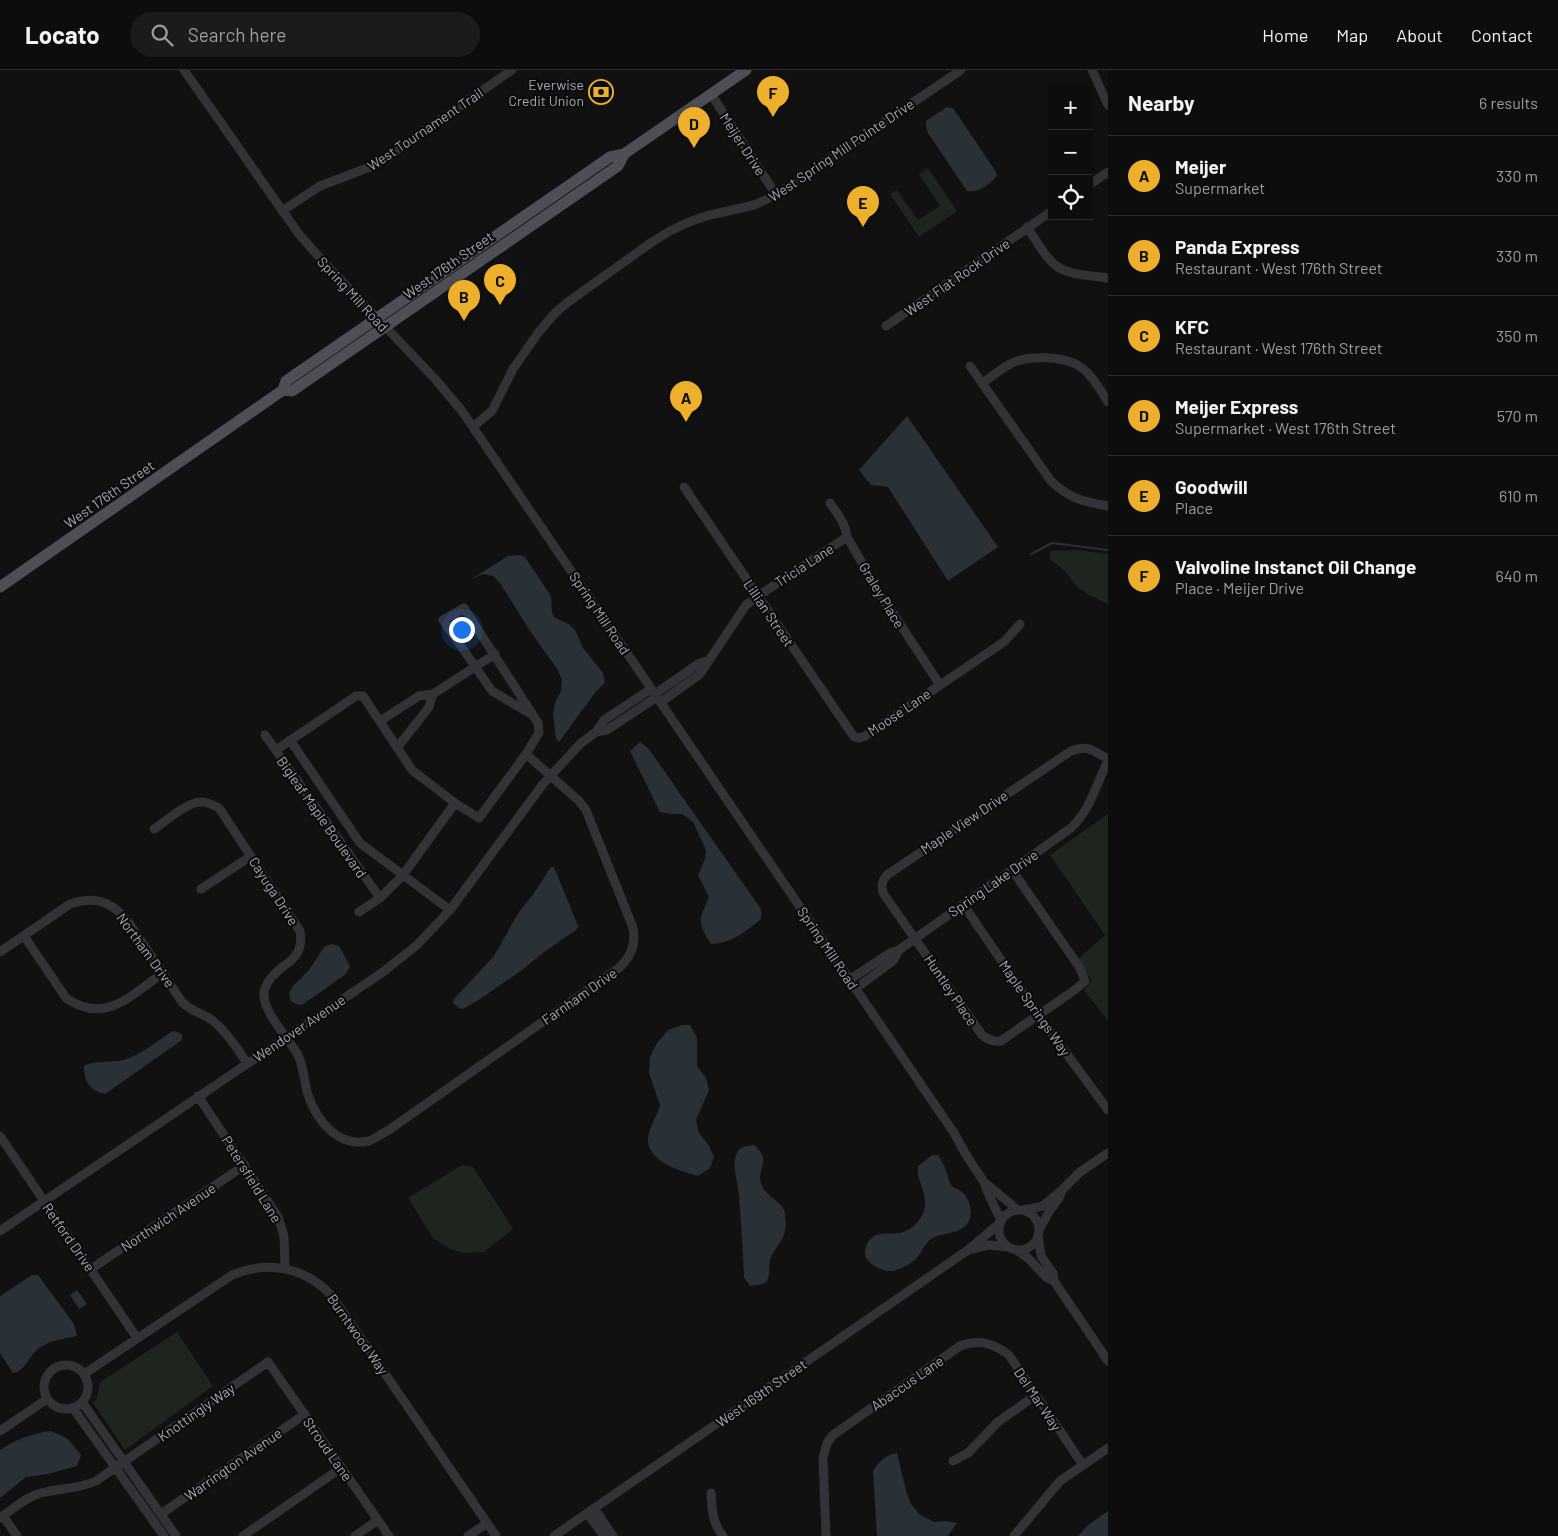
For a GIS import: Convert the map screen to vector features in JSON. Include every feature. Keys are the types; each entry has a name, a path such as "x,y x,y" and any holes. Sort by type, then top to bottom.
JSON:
{"main road":[{"name":"West 176th Street","path":"0,587 283,390 286,381 380,323 610,157 624,154 746,70"}],"street":[{"name":"Spring Mill Road","path":"184,70 282,211 308,245 451,397 474,426 954,1133 984,1182 1000,1222"},
{"name":"West Tournament Trail","path":"282,211 320,186 375,165 512,70"},
{"name":"West Spring Mill Pointe Drive","path":"474,426 492,411 513,369 533,340 568,302 670,231 706,216 754,205 776,195 961,70"},
{"path":"1092,70 1108,105"},
{"name":"Meijer Drive","path":"711,94 776,195"},
{"path":"1093,182 1108,172"},
{"name":"West Flat Rock Drive","path":"886,326 1048,214"},
{"path":"1027,227 1050,260 1060,268 1072,273 1108,278"},
{"path":"983,382 1012,363 1020,360 1031,358 1059,359 1069,361 1087,373 1108,402"},
{"path":"970,366 983,382 1050,481 1073,498 1108,506"},
{"name":"Lillian Street","path":"684,488 850,733 856,738"},
{"name":"Graley Place","path":"830,503 843,522 847,538 879,592 940,685"},
{"name":"Tricia Lane","path":"656,696 698,664 709,660 746,605 847,538"},
{"path":"276,750 356,696 363,696 412,770 455,803 479,818 539,733 538,723 464,608 442,620 492,691 531,714"},
{"name":"Moose Lane","path":"856,738 865,736 1005,641 1020,624"},
{"path":"380,721 419,696 433,694 494,654"},
{"path":"397,748 429,707 433,694"},
{"name":"Wendover Avenue","path":"0,1231 383,972 417,944 450,910 550,775 581,743 596,732 607,730 656,696"},
{"name":"Bigleaf Maple Boulevard","path":"265,735 380,898"},
{"name":"Bigleaf Maple Boulevard","path":"290,740 360,842 450,910"},
{"name":"Maple View Drive","path":"916,938 883,893 881,885 887,875 1071,751 1081,747 1087,748 1108,760"},
{"path":"526,754 550,775"},
{"name":"Spring Lake Drive","path":"849,980 890,953 899,950 1071,828 1089,806 1100,775 1108,760"},
{"name":"Farnham Drive","path":"353,1142 370,1140 388,1130 607,978 629,956 635,940 632,924 586,810 579,801 550,775"},
{"name":"Cayuga Drive","path":"154,829 188,806 200,802 219,808 300,931 301,941 298,953 290,962 274,973 264,990 266,1007 301,1061 308,1094 321,1122 338,1136 353,1142"},
{"path":"359,912 380,898 403,876 455,803"},
{"path":"201,889 251,856"},
{"name":"Huntley Place","path":"916,938 982,1035 987,1039 997,1042 1001,1041 1040,1015 1084,983 1084,976 1012,870"},
{"name":"Northam Drive","path":"0,952 70,904 80,901 108,904 118,909 182,1002 190,1010 210,1019 224,1030 247,1063"},
{"name":"Maple Springs Way","path":"963,904 1108,1110"},
{"path":"24,936 66,998 87,1009 97,1010 122,1002 163,973"},
{"path":"855,989 893,961 899,950"},
{"name":"Petersfield Lane","path":"198,1096 272,1205 281,1222 285,1243 285,1268"},
{"name":"Retford Drive","path":"0,1136 137,1338"},
{"path":"1054,1282 1046,1278 1028,1258 1002,1242 1000,1222 1008,1212 1043,1206 1080,1172 1108,1153"},
{"name":"Northwich Avenue","path":"91,1269 245,1165"},
{"name":"Spring Mill Road","path":"984,1182 1021,1210"},
{"path":"1012,1248 1027,1248 1032,1245 1062,1190"},
{"path":"1021,1210 1033,1215 1037,1220 1041,1256 1053,1274 1054,1282 1108,1361"},
{"name":"West 169th Street","path":"554,1536 968,1250 1000,1222"},
{"name":"West 169th Street","path":"968,1250 989,1245 1012,1248"},
{"name":"Burntwood Way","path":"84,1374 232,1275 261,1267 285,1268 310,1277 332,1296 496,1536"},
{"name":"Del Mar Way","path":"985,1342 1009,1355 1083,1465"},
{"name":"Abaccus Lane","path":"826,1536 822,1458 832,1435 960,1346 969,1343 985,1342"},
{"name":"Stroud Lane","path":"268,1362 389,1536"},
{"name":"Knottingly Way","path":"1,1517 35,1495 91,1483 268,1362"},
{"path":"68,1364 84,1374 88,1388 82,1402 73,1408 62,1409 51,1404 44,1394 46,1375 56,1366 68,1364"},
{"path":"952,1460 968,1453 998,1422 1036,1395"},
{"path":"0,1431 47,1399"},
{"path":"82,1402 176,1536"},
{"path":"73,1408 164,1536"},
{"name":"Warrington Avenue","path":"161,1514 305,1414"},
{"path":"1014,1536 1060,1481 1108,1448"},
{"path":"243,1536 342,1468"},
{"path":"712,1493 712,1513 716,1525 723,1536"},
{"path":"591,1510 604,1536"},
{"path":"591,1510 613,1536"},
{"path":"1,1517 17,1536"},
{"path":"355,1536 378,1520"},
{"path":"468,1536 487,1523"}],"shaded area":[{"path":"947,107 953,108 996,172 997,176 988,185 976,191 967,191 928,133 926,121"},
{"path":"928,168 957,211 919,237 890,194 897,190 918,220 940,206 919,174"},
{"path":"907,416 998,547 948,581 888,487 871,485 859,470"},
{"path":"1076,550 1108,554 1108,604 1076,586 1067,573 1050,559 1050,551"},
{"path":"520,555 525,557 551,596 554,617 570,625 575,630 583,648 603,673 605,683 597,690 559,742 556,738 553,714 555,703 561,691 562,681 558,670 530,631 500,583 493,576 483,574 470,580 508,556"},
{"path":"640,742 648,748 761,909 761,919 732,939 711,944 703,931 701,921 709,897 698,875 705,859 706,850 693,822 682,814 660,812 630,751"},
{"path":"1108,814 1108,1021 1084,990 1092,981 1078,959 1105,935 1050,855"},
{"path":"551,867 554,867 578,926 576,930 477,1001 463,1009 459,1008 453,1003 454,999 494,956 519,912"},
{"path":"331,944 339,946 350,966 346,974 302,1005 291,1001 289,994 292,987 309,970 324,947"},
{"path":"682,1025 690,1025 697,1038 697,1066 706,1078 709,1090 696,1120 698,1131 709,1146 714,1157 710,1168 698,1176 675,1168 659,1159 649,1146 648,1138 660,1105 649,1073 650,1057 657,1043 668,1030"},
{"path":"175,1031 182,1034 182,1040 105,1094 92,1088 87,1081 84,1066 92,1063 119,1061 130,1058"},
{"path":"754,1145 760,1151 763,1160 760,1173 761,1184 784,1210 786,1225 784,1236 770,1260 768,1280 766,1283 750,1286 744,1277 735,1158 740,1149"},
{"path":"932,1155 938,1155 944,1165 951,1186 958,1189 970,1204 971,1215 969,1220 963,1228 957,1231 931,1239 915,1260 904,1267 891,1271 878,1268 866,1257 867,1243 880,1234 907,1231 919,1221 924,1211 925,1199 918,1166"},
{"path":"462,1165 473,1167 513,1229 484,1252 465,1253 450,1249 433,1238 408,1198"},
{"path":"32,1275 38,1275 74,1324 77,1336 43,1345 21,1369 13,1373 0,1353 0,1296"},
{"path":"77,1290 87,1304 79,1309 70,1295"},
{"path":"177,1332 213,1386 125,1450 93,1403 97,1399 100,1382"},
{"path":"51,1431 68,1439 81,1455 77,1466 48,1474 26,1477 0,1498 0,1450 37,1433"},
{"path":"897,1453 911,1504 919,1514 934,1522 946,1521 957,1523 948,1536 877,1536 873,1471 884,1459"},
{"path":"1108,1511 1108,1536 1078,1536 1087,1526"}],"waterway":[{"path":"1031,554 1052,543 1108,550"}],"place":[{"name":"Everwise Credit Union","path":"601,92"},
{"name":"Valvoline Instanct Oil Change","path":"773,117"},
{"name":"Meijer Express","path":"694,148"},
{"name":"Goodwill","path":"863,227"},
{"name":"KFC","path":"500,305"},
{"name":"Panda Express","path":"464,321"},
{"name":"Meijer","path":"686,422"}]}
